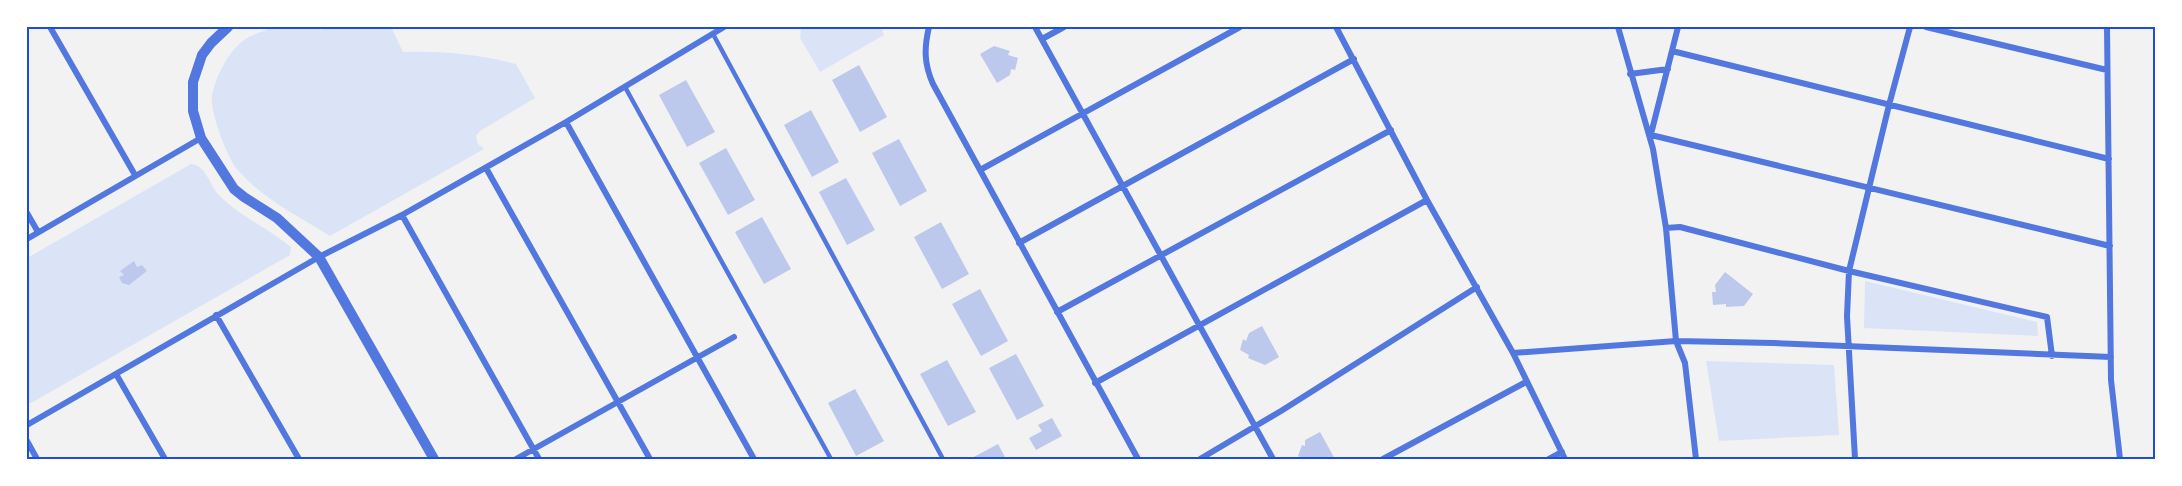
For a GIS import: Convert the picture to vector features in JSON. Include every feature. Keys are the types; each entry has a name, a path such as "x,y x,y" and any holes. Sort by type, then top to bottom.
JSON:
{"street":[{"path":"50,27 135,176"},
{"path":"228,27 202,55 193,82 193,111 201,138 234,189 277,218 319,257 434,459"},
{"path":"27,425 319,257 402,215 486,168 724,27"},
{"path":"929,27 925,51 928,74 1138,459"},
{"path":"1035,27 1273,459"},
{"path":"1042,39 1064,27"},
{"path":"980,170 1240,27"},
{"path":"1336,27 1427,200 1513,353 1565,459"},
{"path":"1618,27 1630,74 1650,135 1666,228 1676,341 1685,363 1696,459"},
{"path":"1650,135 1678,27"},
{"path":"1855,459 1846,316 1849,271 1910,27"},
{"path":"1926,27 2107,70"},
{"path":"2107,27 2111,380 2120,459"},
{"path":"1672,51 2109,159"},
{"path":"1019,243 1354,59"},
{"path":"1630,74 1668,69"},
{"path":"566,122 754,459"},
{"path":"1057,312 1391,130"},
{"path":"1650,135 2110,246"},
{"path":"27,239 201,138"},
{"path":"486,168 650,459"},
{"path":"1095,383 1427,200"},
{"path":"27,213 38,232"},
{"path":"402,215 539,459"},
{"path":"1666,228 1680,227 1849,271 2047,317 2052,356"},
{"path":"1200,459 1477,287"},
{"path":"216,315 299,459"},
{"path":"516,459 734,337"},
{"path":"1513,353 1676,341 2111,357"},
{"path":"116,374 165,459"},
{"path":"1383,459 1526,382"},
{"path":"27,441 37,459"},
{"path":"1549,459 1562,452"}],"lane":[{"path":"713,34 943,459"},
{"path":"625,87 831,459"}],"shaded area":[{"path":"274,27 318,27 320,30 328,27 391,27 403,52 460,54 516,64 535,98 480,131 476,136 478,144 484,149 330,236 280,206 257,189 237,169 224,144 213,111 212,95 216,80 228,58 244,40"},
{"path":"801,27 881,27 884,35 820,72 800,38"},
{"path":"191,164 204,171 215,190 226,202 291,247 290,255 31,403 27,403 27,258"},
{"path":"1865,281 2037,322 2038,336 1864,328"},
{"path":"1706,361 1834,365 1839,435 1719,441"}],"building":[{"path":"994,46 1010,51 1008,55 1018,58 1015,70 1011,69 1010,75 997,83 980,54"},
{"path":"859,65 887,117 860,132 832,80"},
{"path":"686,80 715,132 687,147 659,95"},
{"path":"811,110 839,162 812,177 784,125"},
{"path":"899,139 927,191 900,206 872,153"},
{"path":"726,148 755,200 728,215 699,163"},
{"path":"846,178 875,230 847,245 819,192"},
{"path":"762,217 791,269 764,284 735,232"},
{"path":"941,222 969,274 942,289 914,237"},
{"path":"134,261 137,267 142,265 147,271 129,285 122,283 119,277 124,275 120,271"},
{"path":"1725,272 1753,294 1744,306 1713,305 1712,292 1716,292 1715,285"},
{"path":"980,289 1008,341 981,356 952,304"},
{"path":"1262,326 1279,357 1265,365 1248,358 1249,355 1240,350 1243,339 1246,341 1249,333"},
{"path":"1016,354 1044,406 1017,420 989,368"},
{"path":"947,360 976,412 948,426 920,374"},
{"path":"855,389 884,441 856,456 828,403"},
{"path":"1052,418 1062,436 1036,450 1029,438 1042,431 1038,425"},
{"path":"1320,432 1335,459 1304,459 1298,456 1302,445 1305,446 1305,440"},
{"path":"998,444 1006,459 970,459"}]}
